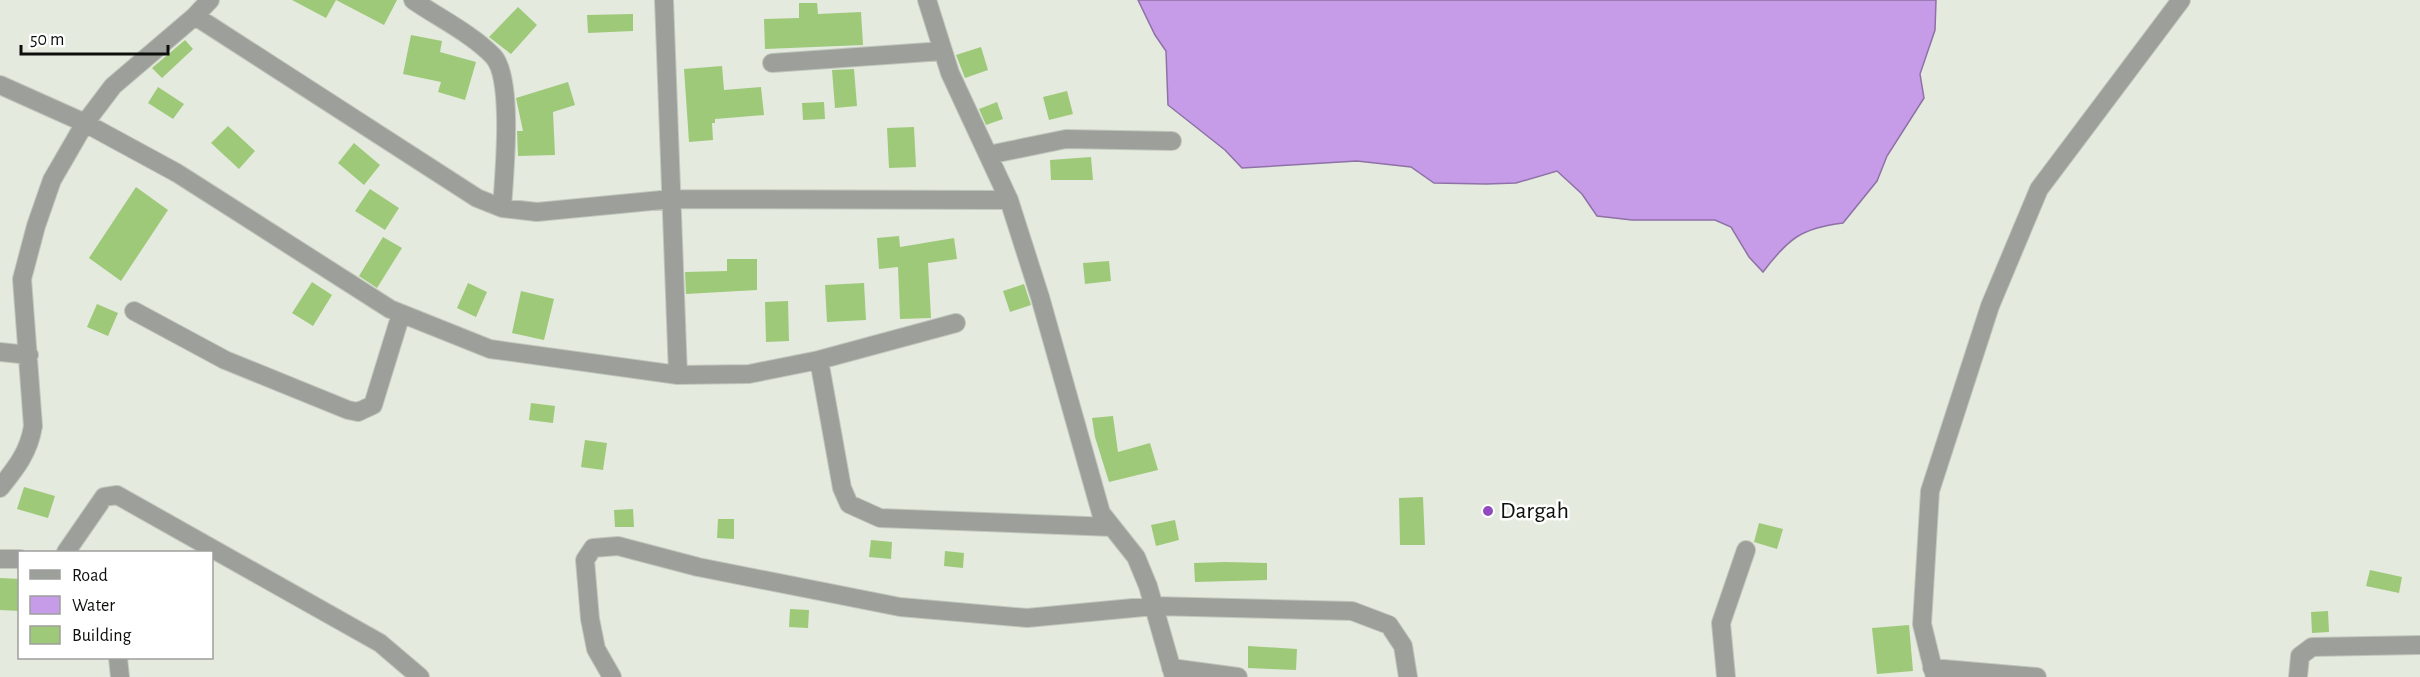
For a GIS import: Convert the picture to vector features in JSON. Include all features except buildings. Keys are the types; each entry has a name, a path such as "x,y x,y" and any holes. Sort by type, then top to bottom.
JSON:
{"street":[{"path":"0,489 25,455 31,441 33,426 22,279 36,226 52,180 85,123 113,86 195,16 210,0"},
{"path":"413,0 476,43 493,56 500,66 503,79 506,135 502,208"},
{"path":"664,0 678,375"},
{"path":"927,0 950,73 1009,200 1040,297 1101,513 1136,557 1154,606 1172,672 1238,677"},
{"path":"2037,677 1933,672 1922,624 1930,490 1990,306 2039,189 2181,0"},
{"path":"195,16 477,198 502,208 537,212 672,198 1009,200"},
{"path":"772,63 943,51"},
{"path":"0,85 85,123 177,173 266,232 390,309 490,349 678,375 749,374 819,360 956,322"},
{"path":"988,155 1066,139 1172,141"},
{"path":"134,311 225,360 358,412 373,405 401,314"},
{"path":"0,352 29,355"},
{"path":"819,360 842,488 849,504 880,518 920,522 1112,527"},
{"path":"67,551 104,497 117,495 380,643 420,677"},
{"path":"612,677 596,649 590,619 585,560 593,548 618,546 698,567 900,607 1027,618 1154,606 1352,610 1389,625 1403,645 1408,677"},
{"path":"1726,677 1721,623 1746,550"},
{"path":"0,559 18,559"},
{"path":"2298,677 2300,656 2313,647 2420,645"},
{"path":"118,659 120,677"}],"water":[{"path":"1138,0 1936,0 1935,30 1920,74 1924,98 1887,156 1877,181 1843,223 1816,228 1797,237 1780,251 1763,272 1749,257 1731,227 1715,220 1632,220 1597,216 1582,194 1557,171 1516,183 1486,184 1434,183 1411,167 1357,161 1242,168 1225,150 1168,105 1166,51 1155,35"}],"place":[{"name":"Dargah","path":"1488,511"}]}
